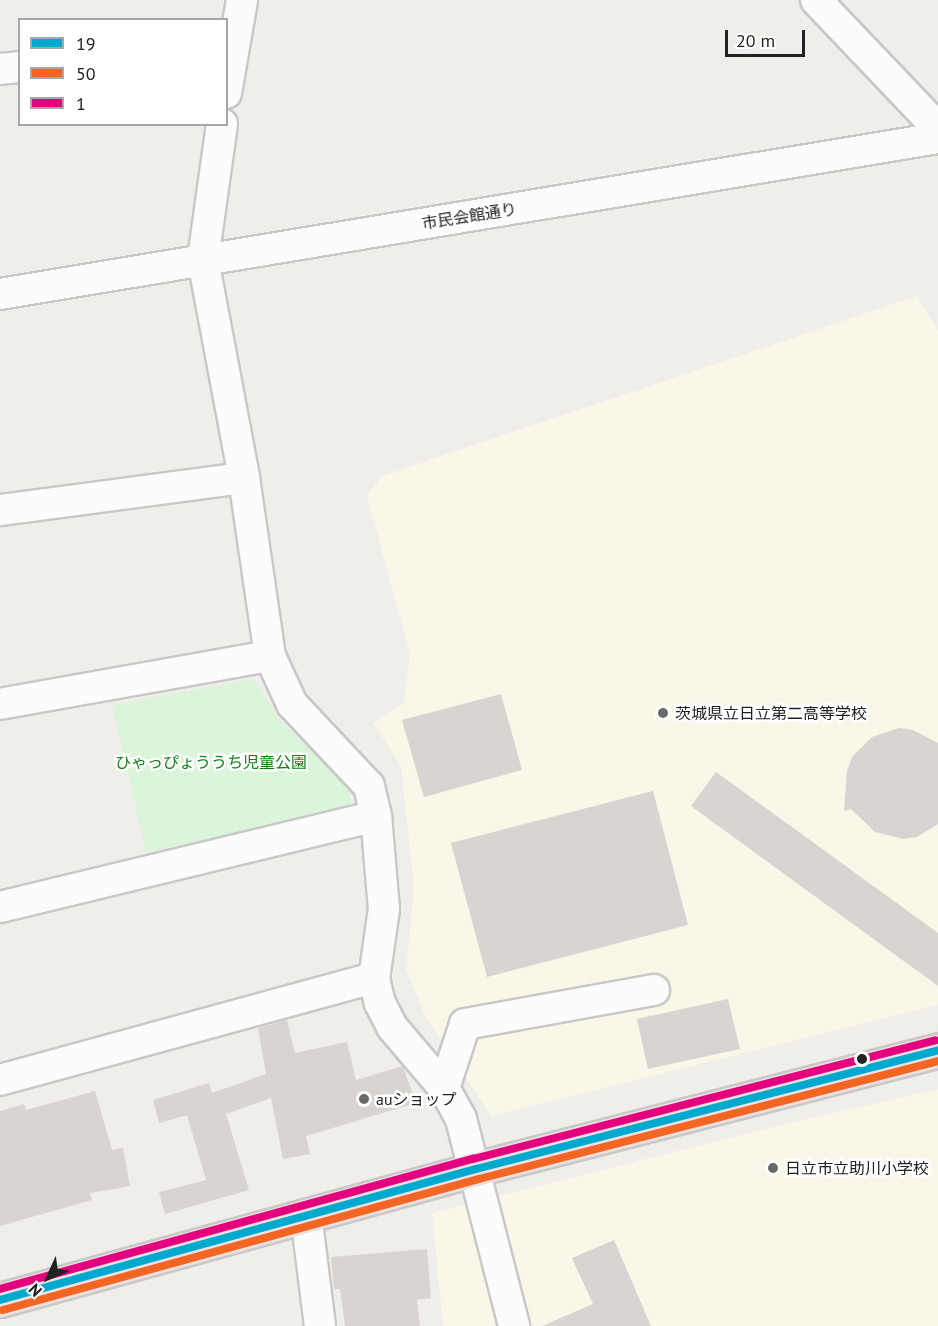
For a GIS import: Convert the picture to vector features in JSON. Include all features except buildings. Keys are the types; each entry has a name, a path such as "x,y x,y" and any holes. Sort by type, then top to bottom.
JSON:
{"highway":[{"path":"0,1300 476,1168 938,1050"}],"street":[{"path":"228,72 230,50 242,0"},
{"path":"816,0 938,128"},
{"path":"0,69 18,67"},
{"path":"222,126 203,260 244,478 270,656 292,704 369,786 376,816 384,909 374,978 393,1028 444,1088 461,1119 476,1168 514,1326"},
{"name":"市民会館通り","path":"0,294 938,138"},
{"path":"0,510 244,478"},
{"path":"0,704 270,656"},
{"path":"0,907 376,816"},
{"path":"0,1080 374,978"},
{"path":"444,1088 465,1024 654,990"},
{"path":"306,1215 320,1326"}],"shaded area":[{"name":"茨城県立日立第二高等学校","path":"917,296 938,331 938,1005 491,1116 426,1018 406,969 414,887 401,766 373,723 404,703 410,655 367,496 382,476"},
{"name":"日立市立助川小学校","path":"938,1089 938,1326 443,1326 432,1213 784,1124"}],"green space":[{"name":"ひゃっぴょううち児童公園","path":"254,679 280,720 347,785 353,810 146,852 112,705"}],"transit line":[{"name":"1","path":"0,1289 473,1159 935,1040"},
{"name":"19","path":"0,1300 476,1169 938,1050"},
{"name":"50","path":"3,1310 479,1179 938,1061"}],"place":[{"name":"茨城県立日立第二高等学校","path":"663,713"},
{"name":"auショップ","path":"364,1099"},
{"name":"日立市立助川小学校","path":"773,1168"}]}
